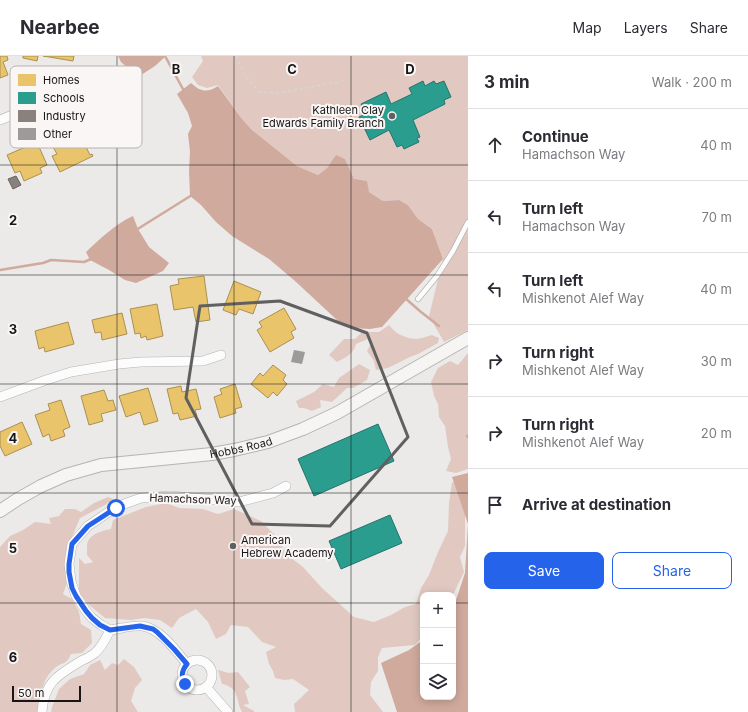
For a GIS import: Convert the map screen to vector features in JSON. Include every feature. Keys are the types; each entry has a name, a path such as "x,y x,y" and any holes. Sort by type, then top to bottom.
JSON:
{"street":[{"path":"0,120 10,116"},
{"name":"Hobbs Road","path":"0,511 41,486 66,475 101,465 212,454 268,442 296,432 337,413 468,338"},
{"path":"0,397 71,372 141,362 203,361 221,355"},
{"name":"Hamachson Way","path":"110,630 100,625 86,611 76,596 71,581 69,564 72,544 88,526 116,508 141,498 170,496 239,502 273,493 286,486"},
{"path":"42,712 44,698 50,685 64,671 95,654 104,643 110,630 140,626 153,629 187,664"},
{"path":"197,660 202,661 210,668 211,678 206,687 197,690 185,684 182,671 187,664 197,660"},
{"path":"206,687 228,712"}],"lane":[{"path":"418,299 437,276 453,251 468,222"}],"path":[{"path":"236,56 245,76 260,92 279,93 343,81"}],"highlighted area":[{"path":"280,301 367,333 408,437 330,526 252,524 186,398 200,306"}],"shaded area":[{"path":"118,56 166,56 155,66 142,74 142,66 126,66 121,62"},
{"path":"201,56 468,56 468,330 444,342 429,316 443,259 432,229 418,219 408,205 399,200 383,201 369,192 354,179 345,159 336,156 327,168 318,175 297,166 252,130 242,119 218,85 207,88 198,85 192,77 203,61"},
{"path":"191,83 201,90 211,90 218,86 252,130 297,166 318,175 327,168 336,155 345,159 354,179 367,181 369,192 383,201 399,200 408,205 418,219 432,229 443,259 382,327 370,329 353,328 338,321 269,259 232,236 190,196 190,152 188,134 192,126 188,113 177,94"},
{"path":"133,216 138,229 149,247 169,263 163,271 136,283 125,280 90,260 86,252 114,227"},
{"path":"389,325 396,332 410,338 424,338 432,335 439,338 438,343 388,368 376,370 374,361 367,351 370,345 368,339 356,344 351,353 337,362 329,355 344,339 355,339 362,332 379,332"},
{"path":"468,353 468,469 456,473 446,471 451,459 445,426 439,417 438,404 434,396 431,382 438,368 450,361 458,365"},
{"path":"359,364 370,370 367,380 353,388 347,388 332,402 320,400 321,407 312,411 299,408 296,401 314,392 323,384 334,387 339,378"},
{"path":"468,473 468,524 452,477"},
{"path":"452,482 465,487 465,546 460,557 464,572 454,592 420,592 420,639 415,645 382,648 378,657 378,671 371,682 370,695 383,712 295,712 294,704 309,690 293,679 284,680 275,678 266,652 276,647 262,642 248,627 231,625 226,634 216,639 208,622 196,609 179,618 172,628 160,620 144,618 131,620 105,618 88,604 79,592 79,558 85,564 93,562 87,555 88,541 96,534 111,529 113,520 146,507 166,503 179,508 203,509 218,514 234,509 261,521 276,536 286,554 303,567 322,588 354,617 374,622 405,607 416,604 421,588 429,575 448,531 449,503"},
{"path":"108,497 113,499 105,505 80,518 66,551 67,564 65,575 67,583 63,594 72,599 79,612 81,624 91,630 92,643 82,653 71,654 66,662 58,666 47,677 42,688 38,712 0,712 0,547 10,536 35,522 51,524 49,518 59,516 65,509 75,509 81,512 94,503"},
{"path":"468,524 468,712 397,712 381,663 409,650 420,642 420,700 456,700 456,600 465,573"},
{"path":"124,659 134,667 142,680 135,688 131,701 138,712 51,712 59,689 70,679 84,674 90,665 100,660 105,670 112,663 118,665"},
{"path":"218,670 229,673 238,672 250,687 245,691 249,704 243,705 254,712 242,712 232,688 222,684"}],"building: Homes":[{"path":"0,56 7,56 8,60 3,62 8,75 0,78"},
{"path":"23,56 38,56 37,61 23,58"},
{"path":"43,56 74,56 73,61"},
{"path":"23,148 40,148 47,165 40,168 42,173 24,181 20,171 15,173 7,155"},
{"path":"54,148 86,148 90,155 92,154 93,156 60,172 52,156 57,154"},
{"path":"204,276 210,320 196,322 193,307 174,310 170,286 179,284 178,279"},
{"path":"234,281 261,292 253,314 239,309 236,315 223,310"},
{"path":"157,304 163,336 147,340 146,336 141,338 140,333 135,334 130,309"},
{"path":"284,308 296,329 291,332 294,338 270,352 257,330 262,327 259,322"},
{"path":"122,313 127,334 102,340 101,332 95,333 92,320"},
{"path":"68,322 74,344 45,352 44,347 39,349 35,331"},
{"path":"273,365 286,375 283,380 287,384 277,396 273,392 268,398 251,384 260,373 263,376"},
{"path":"235,384 242,407 235,409 236,413 220,418 214,397 222,394 220,389"},
{"path":"181,386 182,392 196,389 201,409 195,410 197,416 180,420 178,413 173,414 167,389"},
{"path":"148,388 158,421 144,425 140,412 126,417 119,396"},
{"path":"104,390 108,401 113,400 116,410 101,414 103,421 89,425 81,396"},
{"path":"61,400 70,427 63,430 65,436 51,441 49,434 43,437 35,415 50,410 48,404"},
{"path":"22,422 32,444 5,456 0,446 0,432"}],"building: Schools":[{"name":"Kathleen Clay Edwards Family Branch","path":"423,81 425,86 434,81 436,84 444,81 451,97 444,100 445,104 413,120 420,137 417,138 419,142 404,149 402,145 397,147 389,130 370,140 359,117 366,114 361,104 386,92 391,104 412,94 409,88"},
{"path":"378,424 394,461 314,496 298,459"},
{"path":"390,515 402,543 341,569 329,541"}],"building: Industry":[{"path":"16,176 21,185 13,189 8,179"}],"building: Other":[{"path":"294,350 305,352 302,364 291,362"}],"waterway":[{"path":"165,56 184,91"},
{"path":"136,230 192,195"},
{"path":"0,270 43,263 51,260 84,262 91,259"},
{"path":"405,298 439,326"}],"place":[{"name":"Kathleen Clay Edwards Family Branch","path":"392,116"},
{"name":"American Hebrew Academy","path":"233,546"}],"route":[{"path":"116,508 88,526 72,544 69,564 72,588 86,611 100,625 110,630 140,626 153,629 157,632 187,664 182,671 185,684"}]}
